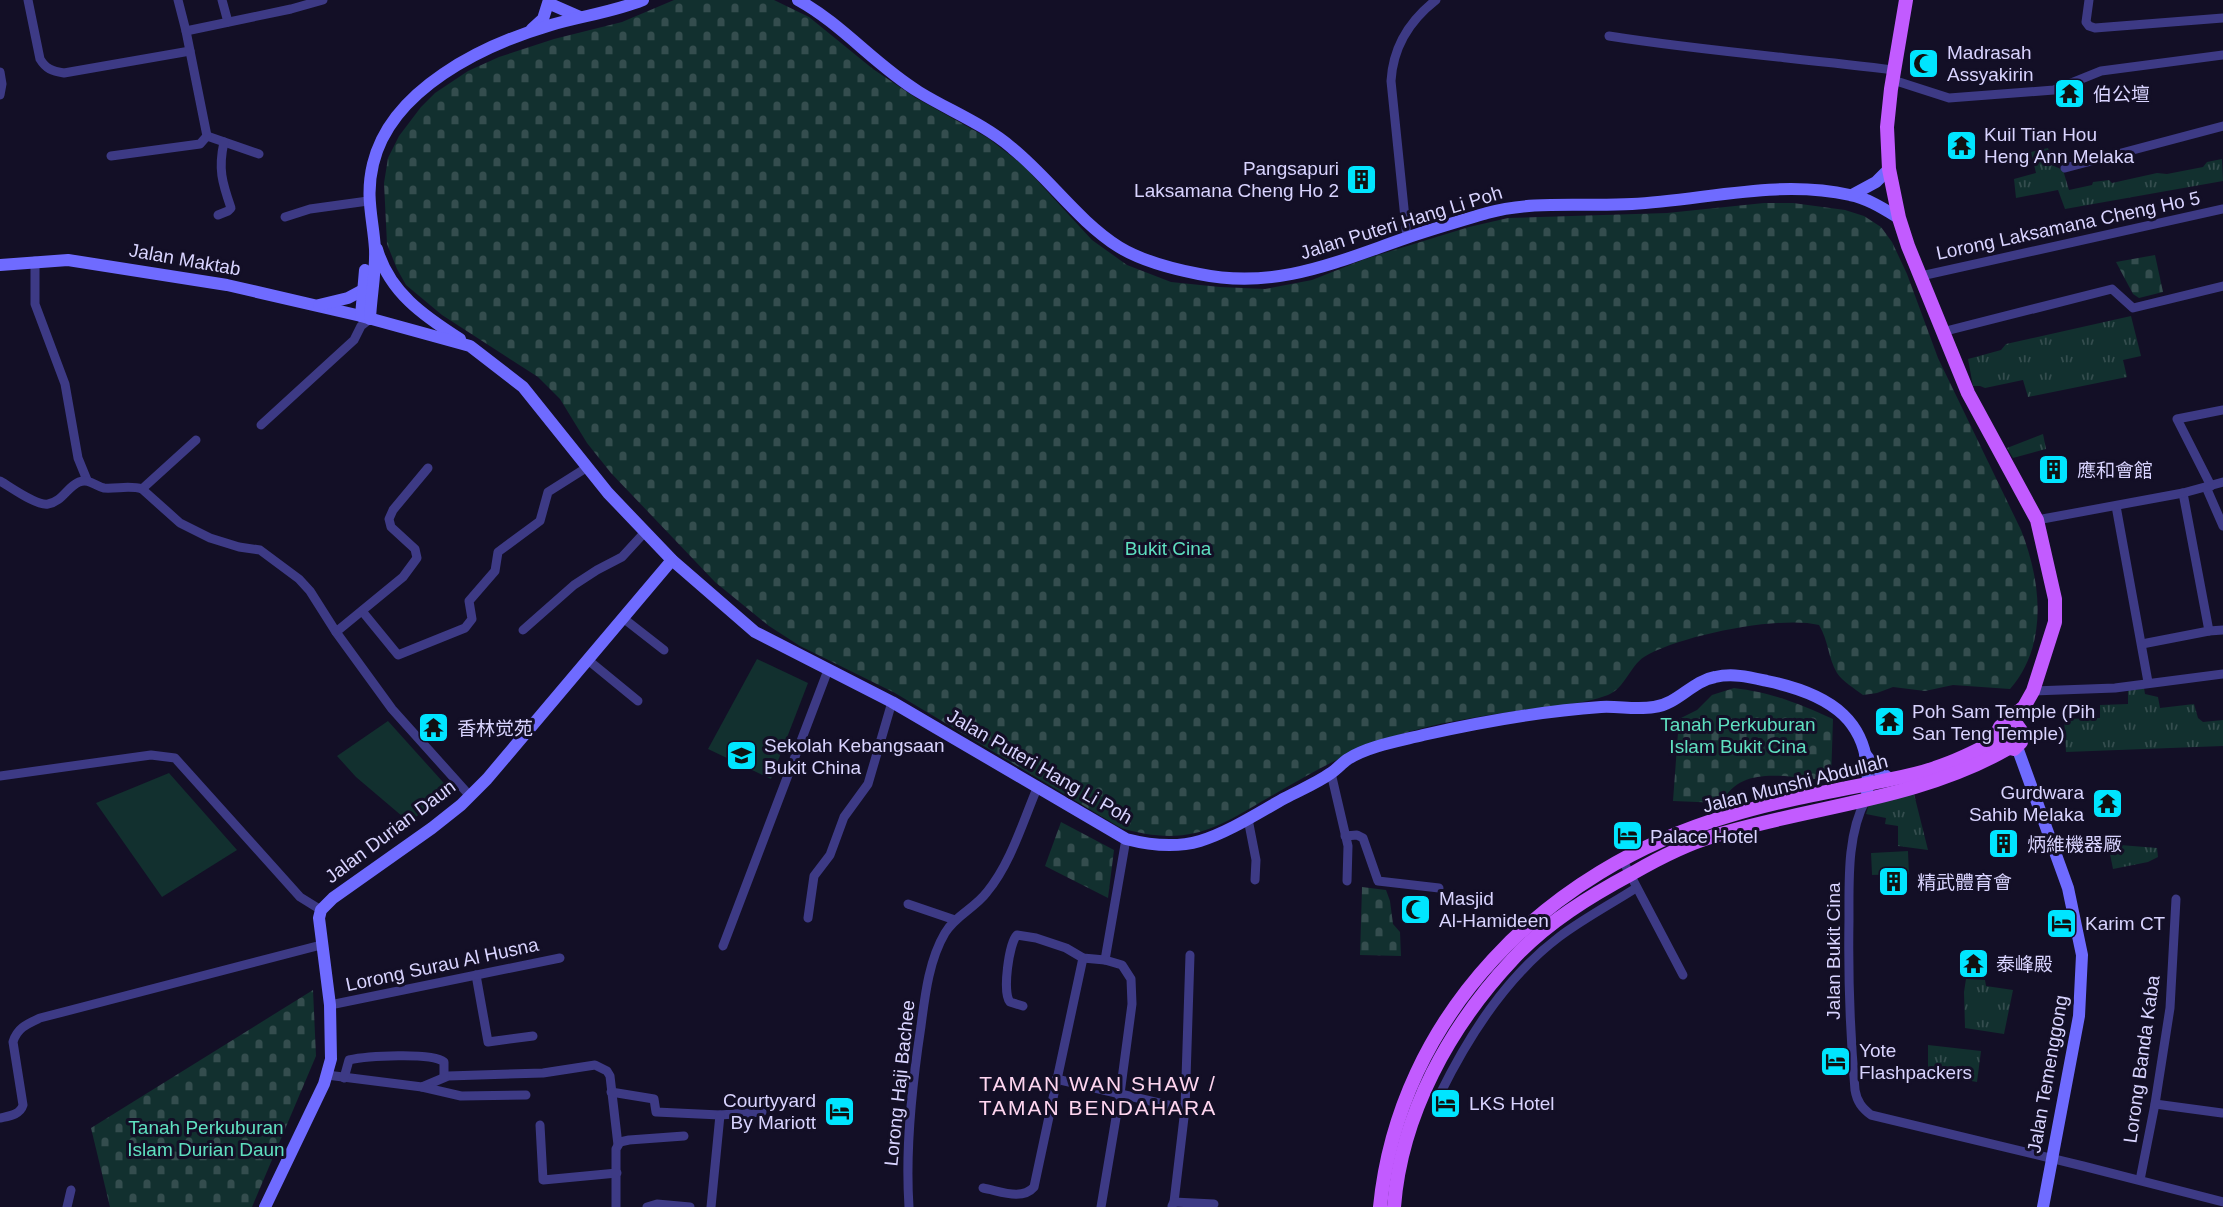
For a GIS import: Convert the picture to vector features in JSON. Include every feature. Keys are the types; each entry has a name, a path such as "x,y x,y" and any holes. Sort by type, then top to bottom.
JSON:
{"main road":[{"path":"1906,0 1887,127 1889,169 1899,218 1942,332 1978,415 2026,496 2037,520 2051,573 2055,622 2033,691 2024,707 1998,731 2007,746 2023,739 2024,707"},
{"path":"2004,724 2013,723 2022,732"},
{"name":"Jalan Munshi Abdullah","path":"1867,791 1890,779 2007,746"},
{"name":"Jalan Munshi Abdullah","path":"1380,1207 1393,1133 1411,1083 1430,1043 1463,993 1504,948 1592,877 1659,858 1704,839 1867,791 1943,779 1977,766 2007,746"},
{"name":"Jalan Munshi Abdullah","path":"1394,1207 1407,1137 1418,1103 1456,1032 1513,958 1626,867"}],"street":[{"path":"28,0 40,59 45,67 53,72 64,73 190,51"},
{"path":"178,0 207,136"},
{"path":"222,0 228,22"},
{"path":"186,31 290,5 323,0"},
{"path":"261,425 354,340 364,320 375,249 368,201 373,164 390,126 404,108 418,94 476,54 529,32 643,0"},
{"name":"Jalan Puteri Hang Li Poh","path":"798,0 815,5 879,63 918,92 993,132 1031,164 1103,236 1122,249 1160,264 1215,276 1243,279 1311,271 1491,212 1516,208 1638,204 1794,189 1852,195 1899,218"},
{"path":"1407,238 1393,107 1392,61 1399,43 1426,8 1436,0"},
{"path":"2089,0 2086,22 2095,28 2223,18"},
{"path":"548,2 580,17"},
{"path":"548,2 554,24"},
{"path":"529,32 543,19 548,2"},
{"path":"1609,36 1664,45 1773,55 1893,75 1949,97 2054,90 2101,71 2223,55"},
{"path":"0,72 0,95"},
{"path":"2065,168 2223,125"},
{"path":"207,136 259,154"},
{"path":"111,156 200,144 207,136"},
{"path":"218,215 231,208 219,164 224,142"},
{"path":"1852,195 1876,182 1889,169"},
{"path":"285,217 310,209 368,201"},
{"name":"Lorong Laksamana Cheng Ho 5","path":"1921,276 2223,209"},
{"path":"364,320 363,290 372,232"},
{"path":"372,232 380,262 397,289 427,318 470,346"},
{"name":"Jalan Maktab","path":"0,265 68,260 142,271 227,285 364,320"},
{"path":"35,261 35,304 65,384 78,458 87,481"},
{"path":"1942,332 2112,289 2133,308 2223,286"},
{"path":"316,306 348,298 363,290"},
{"name":"Jalan Puteri Hang Li Poh","path":"364,320 470,346 523,387 586,468 672,560 755,632 892,702 1126,839 1144,844 1200,841 1248,819 1331,773 1348,759 1394,742 1468,725 1532,715 1604,707 1658,707 1678,699 1710,678 1736,675 1792,687 1829,703 1853,723 1865,754 1867,791"},
{"path":"2223,410 2178,419 2223,526"},
{"path":"142,489 196,440"},
{"path":"336,632 403,577 417,558 415,549 391,527 389,519 393,510 428,468"},
{"path":"362,611 398,655 465,628 472,619 469,601 495,571 498,552 540,521 548,492 586,468"},
{"path":"0,481 38,503 48,504 60,499 75,484 87,481 100,487 135,487 142,489 180,523 220,541 260,550 299,579 310,591 392,709 470,796"},
{"path":"2037,520 2183,493 2223,482"},
{"path":"2183,493 2209,631"},
{"path":"2116,506 2148,682"},
{"path":"523,630 574,585 597,569 622,557 645,531"},
{"name":"Jalan Durian Daun","path":"265,1207 327,1075 331,1059 330,1005 319,926 321,910 333,898 432,828 470,796 672,560"},
{"path":"623,618 664,650"},
{"path":"2142,643 2223,631"},
{"path":"588,660 638,701"},
{"path":"723,946 828,670"},
{"path":"2033,691 2115,688 2223,674"},
{"path":"808,918 814,876 830,855 844,817 869,783 892,702"},
{"name":"Jalan Temenggong","path":"2007,746 2068,888 2082,955 2079,1016 2043,1207"},
{"path":"1865,754 1878,770 1890,779"},
{"name":"Jalan Durian Daun","path":"0,776 138,757 159,755 175,758 300,897 321,910"},
{"path":"1331,773 1349,857 1347,881"},
{"name":"Lorong Haji Bachee","path":"909,1207 907,1161 915,1068 934,958 944,934 955,920 979,902 996,879 1038,786"},
{"name":"Jalan Bukit Cina","path":"1867,791 1857,818 1849,887 1849,1008 1855,1090 1860,1104 1871,1115 2052,1159"},
{"path":"1248,819 1256,860 1255,880"},
{"path":"1345,836 1357,835 1363,838 1378,881 1439,888"},
{"path":"1105,960 1126,839"},
{"path":"1626,867 1683,975"},
{"path":"1440,1094 1462,1049 1511,981 1559,937 1636,888"},
{"name":"Lorong Banda Kaba","path":"2140,1181 2170,1007 2176,900"},
{"path":"908,904 955,920"},
{"path":"1023,1006 1010,1002 1005,991 1014,937 1017,935 1066,947 1083,958 1122,965 1131,979 1132,1004 1101,1207"},
{"path":"0,1118 14,1115 21,1111 23,1105 13,1042 16,1033 25,1025 40,1018 321,945"},
{"path":"1189,955 1185,1109 1172,1205 1214,1204"},
{"name":"Lorong Surau Al Husna","path":"330,1005 560,957"},
{"path":"983,1188 1020,1195 1029,1193 1034,1186 1083,958"},
{"path":"476,975 488,1042 533,1036"},
{"path":"344,1077 349,1060 425,1056 444,1062 444,1076"},
{"path":"422,1087 444,1076 543,1073 595,1065 607,1071 610,1076 618,1145 616,1207"},
{"path":"327,1075 422,1087 461,1096 526,1095"},
{"path":"1056,1079 1185,1109"},
{"path":"611,1092 654,1099 656,1112 720,1115 762,1112"},
{"path":"2155,1104 2222,1113"},
{"path":"711,1207 720,1115"},
{"path":"540,1125 542,1180 617,1173"},
{"path":"618,1145 629,1140 684,1136"},
{"path":"2052,1159 2223,1202"},
{"path":"66,1207 71,1189"},
{"path":"647,1207 657,1203 690,1207"}],"green space":[{"name":"Bukit Cina","path":"674,0 774,0 809,17 873,69 916,98 988,138 1023,165 1092,240 1127,265 1171,282 1265,289 1312,280 1365,259 1508,218 1667,213 1764,203 1793,203 1845,210 1864,216 1881,227 1892,242 1907,274 1938,358 2021,530 2028,550 2037,591 2038,612 2031,652 2022,671 2010,689 1953,685 1925,691 1893,687 1863,695 1837,673 1819,625 1780,623 1730,629 1680,642 1644,657 1619,687 1608,695 1579,703 1444,723 1361,748 1232,819 1204,831 1167,836 1121,828 895,693 800,646 769,626 715,582 611,473 587,443 560,399 538,377 442,315 406,285 397,269 387,244 384,183 388,158 399,136 435,93 468,71 499,57 554,39 622,22"},
{"path":"2048,148 2054,166 2063,170 2069,190 2092,185 2093,182 2109,180 2112,183 2203,167 2207,162 2222,159 2223,181 2065,209 2058,190 2016,198 2014,179 2036,173 2031,152"},
{"path":"2155,255 2163,292 2139,298 2133,294 2116,262"},
{"path":"2131,316 2141,356 2123,360 2127,377 2028,397 2023,380 1985,388 1973,386 1968,359 2001,350 2006,344"},
{"path":"2043,434 2046,449 2013,458 2007,448"},
{"path":"757,659 808,683 771,779 708,749"},
{"name":"Tanah Perkuburan Islam Bukit Cina","path":"1734,688 1785,699 1833,719 1831,780 1786,776 1755,777 1731,790 1722,803 1673,801 1679,719 1697,710 1712,695"},
{"path":"2144,688 2145,694 2158,697 2160,708 2194,704 2198,718 2203,722 2223,720 2223,746 2066,752 2064,719 2100,718 2100,705 2128,704 2128,690"},
{"path":"388,721 451,791 409,822 356,777 337,756"},
{"path":"169,773 237,850 162,897 96,803"},
{"path":"1914,794 1928,850 1898,846 1898,826 1885,824 1886,818 1866,814 1869,804"},
{"path":"1061,822 1114,850 1108,898 1045,866"},
{"path":"2108,844 2157,848 2158,857 2148,862 2113,869"},
{"path":"1908,851 1909,874 1872,875 1871,853"},
{"path":"1362,887 1386,890 1393,924 1400,932 1401,956 1360,955"},
{"path":"1966,979 1985,980 1986,986 2013,990 2004,1034 1965,1028"},
{"name":"Tanah Perkuburan Islam Durian Daun","path":"313,990 316,1056 252,1207 110,1207 91,1128"},
{"path":"1928,1045 1981,1051 1977,1082 1928,1073"}],"place":[{"name":"Madrasah Assyakirin","path":"1924,63"},
{"name":"伯公壇","path":"2070,94"},
{"name":"Kuil Tian Hou Heng Ann Melaka","path":"1961,145"},
{"name":"Pangsapuri Laksamana Cheng Ho 2","path":"1362,179"},
{"name":"應和會館","path":"2054,470"},
{"name":"Poh Sam Temple (Pih San Teng Temple)","path":"1889,722"},
{"name":"香林觉苑","path":"434,728"},
{"name":"Sekolah Kebangsaan Bukit China","path":"741,756"},
{"name":"Gurdwara Sahib Melaka","path":"2107,803"},
{"name":"Palace Hotel","path":"1627,836"},
{"name":"炳維機器厰","path":"2004,844"},
{"name":"精武體育會","path":"1894,882"},
{"name":"Masjid Al-Hamideen","path":"1416,909"},
{"name":"Karim CT","path":"2062,923"},
{"name":"泰峰殿","path":"1973,964"},
{"name":"Yote Flashpackers","path":"1836,1061"},
{"name":"LKS Hotel","path":"1446,1103"},
{"name":"Courtyyard By Mariott","path":"839,1111"}],"district":[{"name":"TAMAN WAN SHAW / TAMAN BENDAHARA","path":"1098,1096"}]}
